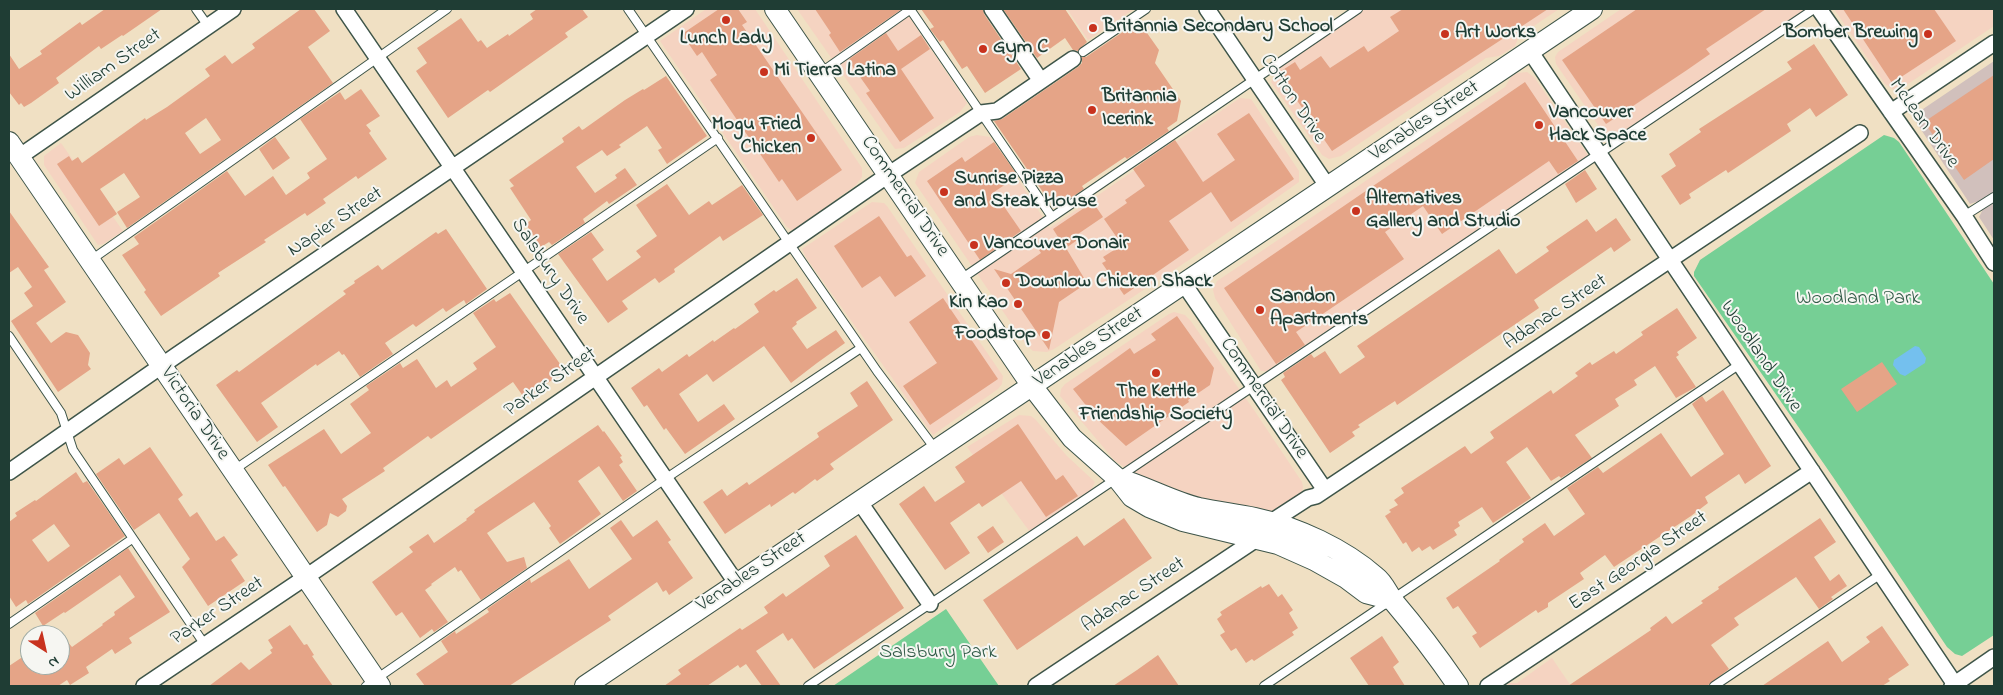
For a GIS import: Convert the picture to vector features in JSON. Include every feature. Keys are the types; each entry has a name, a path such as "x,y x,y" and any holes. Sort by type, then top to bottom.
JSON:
{"street":[{"name":"William Street","path":"14,150 233,9"},
{"name":"Salsbury Drive","path":"344,9 737,584"},
{"name":"Napier Street","path":"9,472 161,366 686,9"},
{"name":"Commercial Drive","path":"775,9 1032,386 1072,438 1117,478"},
{"path":"992,9 1041,81"},
{"name":"Cotton Drive","path":"1207,9 1328,187"},
{"name":"Venables Street","path":"585,686 1592,9"},
{"name":"McLean Drive","path":"1818,9 1964,216 1994,263"},
{"path":"1891,112 1994,43"},
{"name":"Woodland Drive","path":"1530,51 1955,686"},
{"name":"Parker Street","path":"144,686 306,577 888,175 981,113 998,111 1078,56"},
{"name":"Adanac Street","path":"1271,522 1325,490 1860,133"},
{"name":"Victoria Drive","path":"14,150 306,577 373,684"},
{"name":"Commercial Drive","path":"1184,284 1325,490"},
{"name":"East Georgia Street","path":"1488,686 1812,471"},
{"path":"1117,478 1132,497 1149,507 1183,522 1278,544 1314,560 1346,578 1366,593 1393,600"},
{"path":"1117,478 1198,507 1271,522 1309,536 1357,563 1378,578 1393,600 1428,642 1458,686"},
{"path":"859,501 930,604"},
{"name":"Adanac Street","path":"1036,686 1255,540"},
{"path":"1955,686 1994,657"}],"lane":[{"path":"196,9 208,26"},
{"path":"89,261 447,9"},
{"path":"628,9 861,348 936,451"},
{"path":"819,74 911,9 1052,217"},
{"path":"1078,56 1146,9"},
{"path":"960,280 1358,9"},
{"path":"808,686 1814,9"},
{"path":"232,471 718,138"},
{"path":"1964,216 1994,197"},
{"path":"9,336 61,413 73,450 205,645"},
{"path":"373,684 665,479 861,348"},
{"path":"1264,686 1740,364"},
{"path":"9,624 132,539"},
{"path":"1714,686 1881,574"}],"shaded area":[{"path":"706,9 755,9 862,168 862,177 856,185 793,231 787,227 660,41"},
{"path":"797,9 904,9 967,103 960,112 904,148 895,149"},
{"name":"Britannia Secondary School","path":"1067,9 1134,9 1088,40"},
{"path":"1358,9 1559,9 1519,36 1515,46 1499,56 1486,58 1341,156 1329,159 1322,155 1271,82 1276,73 1273,67"},
{"path":"1621,9 1810,9 1611,144 1556,64 1555,57 1558,52"},
{"path":"1834,9 1994,9 1994,26 1902,88 1894,90 1885,84"},
{"path":"1994,61 1994,240 1979,217 1982,211 1976,202 1970,204 1916,122 1916,117 1923,109"},
{"path":"1527,72 1534,77 1590,158 1269,376 1265,371 1261,371 1215,298 1213,290 1217,281 1505,87 1511,77 1517,73"},
{"path":"1240,98 1251,99 1299,171 1299,182 1189,260 1047,352 1033,351 1026,345 915,183 919,172 969,137 977,135 990,137 1050,228"},
{"path":"61,143 123,231 103,244 98,245 44,165 44,156"},
{"path":"872,202 884,203 887,206 1003,376 1002,384 998,389 933,435 807,259 802,249"},
{"path":"1174,312 1185,315 1190,320 1302,482 1301,497 1275,514 1200,501 1144,480 1115,461 1060,396 1061,389 1065,384"},
{"path":"1019,415 1031,416 1035,419 1067,456 1095,482 1090,492 1030,532 967,447"},
{"path":"1552,658 1571,686 1506,686 1510,683 1517,683"}],"green space":[{"name":"Woodland Park","path":"1884,135 1894,138 1899,142 1994,284 1994,635 1962,656 1955,654 1947,647 1833,477 1694,276 1700,260"},
{"name":"Salsbury Park","path":"946,609 999,686 833,686"}],"water":[{"path":"1915,346 1919,347 1926,358 1925,363 1905,376 1900,374 1893,365 1894,360"}],"building":[{"path":"105,9 162,9 101,49 99,46 56,78 59,83 31,103 24,107 21,103 19,105 9,92 9,54 19,69 42,54 40,51 80,22 82,25"},
{"path":"301,9 314,9 330,31 308,47 333,83 127,228 117,212 140,197 124,173 100,189 117,214 99,226 57,164 69,156 72,161 78,157 82,163 145,118 146,120 167,107 210,76 205,69 225,55 232,64 255,48 252,44","holes":["206,118 221,140 200,154 185,133"]},
{"path":"537,9 582,9 588,17 565,33 568,37 490,92 488,90 448,118 416,71 427,63 417,48 461,18 478,42 481,40 487,48 508,34 509,36 533,19 530,14"},
{"path":"719,9 738,9 747,22 742,25 842,170 797,201 782,179 779,182 710,80 717,75 702,52 697,56 682,34"},
{"path":"815,9 902,9 840,52 829,35 831,33"},
{"name":"Gym C","path":"921,9 983,9 984,14 1021,69 985,93 967,66 962,69 943,40 940,42 930,29 934,27"},
{"path":"1003,9 1065,9 1087,42 1078,51 1073,50 1065,38 1037,58"},
{"path":"1403,9 1548,9 1332,151 1278,73 1295,62 1300,70 1321,56 1330,68 1364,46 1368,52 1399,31 1390,17"},
{"path":"1637,9 1766,9 1706,49 1710,54 1606,124 1562,60"},
{"path":"1843,9 1934,9 1956,41 1892,83"},
{"name":"Britannia Icerink","path":"1140,23 1159,50 1155,63 1181,101 1177,121 1167,128 1169,131 1127,159 1125,157 1082,186 1084,189 1068,200 1045,195 994,121 1002,119 1078,67 1082,63 1082,57 1086,57 1130,27 1132,29"},
{"path":"886,33 898,51 921,35 930,49 901,69 934,118 900,142 866,93 870,91 848,60"},
{"path":"1814,44 1848,95 1816,117 1810,108 1787,124 1791,131 1728,173 1726,170 1689,194 1691,198 1680,205 1661,176 1676,166 1669,154 1701,132 1699,129 1792,69 1787,62"},
{"path":"1994,75 1994,159 1964,180 1924,122"},
{"path":"666,76 707,136 667,164 658,150 662,148 647,126 619,145 621,147 607,156 602,150 576,167 595,193 617,178 615,175 625,168 637,185 609,204 607,201 583,219 585,223 552,245 549,242 541,247 527,226 527,223 531,220 510,188 514,186 509,180 564,142 562,138 579,126 582,130 584,129 625,100"},
{"path":"1525,82 1578,161 1558,174 1549,161 1442,234 1423,206 1385,232 1404,259 1296,332 1305,345 1276,364 1224,288"},
{"path":"361,89 380,116 366,125 371,131 369,133 387,159 358,179 356,176 323,199 326,203 307,216 305,213 264,240 266,242 218,273 220,276 161,316 122,255 139,244 134,237 227,171 245,196 273,176 286,195 310,178 307,173 327,159 300,119 340,92 345,100"},
{"path":"1249,113 1294,179 1231,222 1211,192 1169,221 1189,250 1124,295 1102,263 1106,261 1103,257 1122,245 1104,219 1127,203 1125,200 1145,186 1133,169 1175,140 1203,182 1235,160 1217,134"},
{"path":"275,137 290,158 273,170 259,149"},
{"path":"994,142 1018,176 994,192 1021,231 980,260 927,181 962,157 965,162"},
{"path":"1585,170 1597,189 1576,203 1565,184"},
{"path":"667,184 689,215 709,201 712,205 742,185 763,215 723,241 720,236 674,269 675,272 659,283 655,278 622,301 628,309 608,323 558,254 591,232 604,250 592,259 607,281 641,257 636,251 657,236 636,205"},
{"path":"1090,198 1103,217 1078,234 1080,238 1066,248 1087,283 1059,302 1049,350 994,269 1011,274 1041,253 1039,250 1058,237 1053,229 1090,204 1083,203"},
{"path":"9,211 49,267 44,270 66,302 36,323 51,343 66,332 78,335 90,353 88,365 91,369 58,392 11,321 33,306 24,293 32,287 18,267 9,273"},
{"path":"879,216 907,257 911,255 926,276 895,297 880,276 862,288 834,246"},
{"path":"1616,218 1631,240 1614,252 1611,247 1534,300 1539,308 1397,405 1395,401 1358,425 1360,427 1352,432 1355,436 1330,453 1281,380 1285,377 1283,373 1311,354 1314,358 1325,351 1340,374 1365,357 1357,346 1499,249 1516,274 1549,251 1546,247 1587,219 1596,232"},
{"path":"446,229 487,289 466,304 464,300 446,312 443,308 416,327 413,324 385,343 393,354 360,377 344,354 342,355 339,351 317,366 316,364 261,403 278,427 257,442 216,385 237,370 239,372 346,294 343,291 355,283 354,281 378,265 382,270 436,232 438,234"},
{"path":"797,278 817,308 796,322 797,324 792,328 807,349 836,330 845,343 791,383 764,346 713,382 707,374 679,394 698,422 724,404 735,419 685,454 666,428 664,430 647,405 644,407 631,388 659,368 662,372 687,354 689,357 713,340 714,342 735,329 759,312 754,304 774,290 776,292"},
{"path":"510,293 565,371 525,399 513,382 431,439 428,436 383,468 385,471 342,499 347,506 346,511 338,517 330,513 327,525 317,532 268,465 324,429 341,454 371,433 350,404 369,390 366,386 400,363 403,368 417,359 436,388 447,380 451,387 477,369 473,363 496,347 473,313 494,299 496,302"},
{"path":"943,298 998,379 930,425 903,386 937,363 909,322"},
{"path":"1677,308 1697,338 1677,352 1679,355 1676,357 1696,387 1676,398 1655,366 1634,380 1637,385 1615,399 1619,406 1575,435 1592,458 1561,478 1559,476 1551,481 1527,447 1506,462 1531,498 1493,523 1482,507 1458,522 1460,526 1454,530 1457,535 1433,550 1430,546 1422,551 1419,547 1412,552 1406,542 1403,544 1385,516 1391,512 1389,510 1398,505 1394,500 1404,493 1401,488 1465,446 1471,454 1494,438 1490,432 1551,390 1553,394 1578,376 1575,373 1590,362 1592,365 1614,351 1616,354 1643,335 1641,332"},
{"path":"1177,316 1214,368 1210,385 1126,446 1096,418 1073,389 1130,348 1134,354 1156,340 1151,334"},
{"path":"1882,362 1897,384 1857,412 1841,389"},
{"path":"867,381 893,420 830,464 834,469 817,481 815,479 795,494 793,492 771,507 770,504 725,534 703,502 722,489 727,496 747,482 749,485 819,437 817,433 858,406 850,393"},
{"path":"1723,390 1771,466 1745,484 1739,474 1705,497 1708,503 1691,516 1614,567 1605,555 1580,573 1584,579 1548,603 1548,607 1538,613 1536,610 1480,648 1472,636 1477,633 1458,606 1453,609 1446,598 1500,561 1524,542 1522,539 1545,523 1554,536 1585,514 1567,488 1598,467 1603,473 1661,433 1691,477 1724,454 1692,404 1702,396 1706,402"},
{"path":"1018,424 1056,480 1063,475 1078,496 1046,517 1021,481 982,507 979,503 950,523 970,553 945,570 899,504 924,486 935,502 965,482 955,467"},
{"path":"598,425 622,456 620,457 623,462 619,465 637,491 623,501 599,466 578,481 601,514 574,534 560,544 549,528 551,526 534,502 487,533 507,562 524,557 527,568 481,600 461,570 458,572 455,567 425,590 448,622 434,632 432,629 420,638 402,612 396,616 372,582 413,552 409,547 428,534 434,543 467,520 475,512 474,510"},
{"path":"150,447 183,495 178,499 190,517 197,512 216,541 224,536 238,555 231,560 245,581 208,606 182,567 190,559 159,513 134,530 96,474 119,458 124,465"},
{"path":"76,472 83,483 87,481 125,536 28,604 26,600 16,607 9,596 9,522 17,516 15,513 36,501","holes":["54,524 70,546 48,562 32,540"]},
{"path":"1124,518 1152,558 1017,650 983,600 1077,536 1084,546"},
{"path":"1820,518 1836,542 1814,557 1830,581 1839,574 1847,586 1831,597 1833,599 1819,609 1796,577 1734,618 1739,625 1711,645 1729,669 1707,686 1568,686 1651,630 1650,628 1666,616 1672,624 1703,603 1701,601 1719,589 1718,587"},
{"path":"621,520 633,537 657,520 671,540 668,542 693,578 669,595 666,590 663,592 657,582 608,616 611,620 509,686 425,686 416,674 448,652 441,641 455,631 456,634 489,612 487,609 530,579 531,583 569,559 589,589 632,559 610,528"},
{"path":"993,526 1004,542 988,553 977,537"},
{"path":"856,535 904,608 814,669 792,638 788,641 783,633 756,651 781,686 762,686 746,664 740,668 738,665 707,686 664,686 681,674 678,670 740,628 742,630 768,613 764,607 783,593 786,597 830,566 824,556"},
{"path":"128,548 170,612 129,638 132,643 115,654 112,649 86,667 89,673 70,685 67,680 58,686 9,686 9,666 20,659 20,675 70,675 70,645 72,647 103,625 115,615 114,612 135,597 120,575 44,625 42,625 35,613"},
{"path":"1269,584 1278,597 1282,594 1293,610 1289,613 1298,628 1292,632 1294,635 1254,661 1252,659 1246,663 1236,648 1231,651 1220,635 1225,632 1217,619 1222,615 1220,612 1261,586 1262,588"},
{"path":"290,625 304,645 307,644 314,655 312,656 333,686 209,686 241,662 249,670 272,653 270,650 273,648 268,640"},
{"path":"1882,626 1909,665 1888,679 1890,681 1882,686 1762,686 1828,641 1842,662 1870,642 1866,637"},
{"path":"1382,636 1399,662 1393,667 1405,686 1369,686 1350,658"},
{"path":"1158,655 1179,686 1113,686 1137,670"}],"place":[{"name":"Lunch Lady","path":"726,20"},
{"name":"Britannia Secondary School","path":"1093,28"},
{"name":"Art Works","path":"1445,34"},
{"name":"Bomber Brewing","path":"1928,34"},
{"name":"Gym C","path":"983,49"},
{"name":"Mi Tierra Latina","path":"764,72"},
{"name":"Britannia Icerink","path":"1092,110"},
{"name":"Vancouver Hack Space","path":"1539,125"},
{"name":"Mogu Fried Chicken","path":"811,138"},
{"name":"Sunrise Pizza and Steak House","path":"944,192"},
{"name":"Alternatives Gallery and Studio","path":"1356,211"},
{"name":"Vancouver Donair","path":"974,245"},
{"name":"Downlow Chicken Shack","path":"1006,283"},
{"name":"Kin Kao","path":"1018,304"},
{"name":"Sandon Apartments","path":"1260,310"},
{"name":"Foodstop","path":"1046,335"},
{"name":"The Kettle Friendship Society","path":"1156,373"}]}
